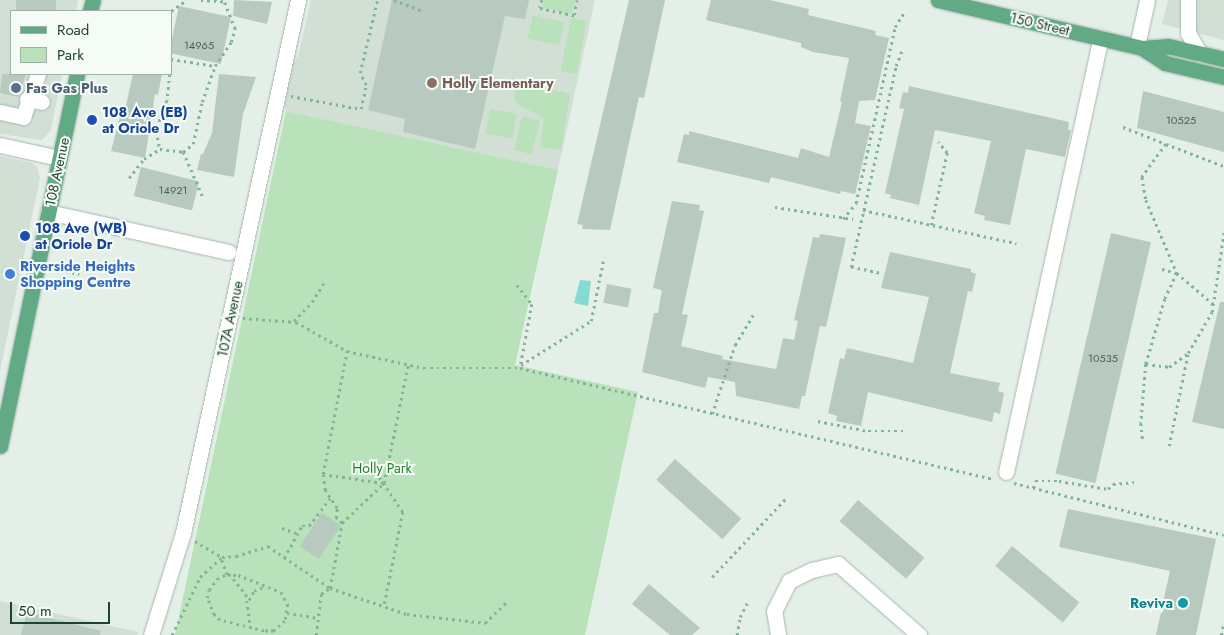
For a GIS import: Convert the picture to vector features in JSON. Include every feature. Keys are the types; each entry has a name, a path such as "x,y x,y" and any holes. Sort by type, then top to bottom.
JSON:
{"main road":[{"name":"150 Street","path":"938,0 1140,47 1168,46 1224,59"},
{"name":"150 Street","path":"1140,47 1165,63 1224,77"},
{"name":"108 Avenue","path":"0,446 77,75"}],"street":[{"name":"107A Avenue","path":"151,635 183,533 298,0"},
{"path":"1140,47 1147,0"},
{"path":"1188,0 1188,33 1200,54"},
{"path":"1003,477 1101,38"},
{"path":"3,109 23,117 34,100 38,75"},
{"path":"0,145 60,158"},
{"path":"48,212 229,252"},
{"path":"778,635 774,611 789,581 838,564 919,635"}],"path":[{"path":"172,10 187,0"},
{"path":"129,178 144,159 160,150 183,152 193,144 202,102 215,66 231,42 235,29 224,0 222,3 201,0"},
{"path":"291,96 361,110 366,86 360,73 377,1 371,0"},
{"path":"394,0 422,11"},
{"path":"542,0 540,8 574,16 577,0"},
{"path":"843,219 856,203 895,27 905,11"},
{"path":"879,273 851,267 896,66 903,48"},
{"path":"172,59 215,66"},
{"path":"160,150 156,131 167,101 170,75"},
{"path":"1123,126 1224,166"},
{"path":"931,225 946,153 938,142"},
{"path":"1143,441 1141,422 1146,364 1165,299 1177,273 1146,200 1142,177 1166,144"},
{"path":"183,152 202,196"},
{"path":"775,207 843,219 853,219"},
{"path":"863,210 1016,243"},
{"path":"1169,446 1188,353 1214,305 1224,232"},
{"path":"520,366 591,321 604,257"},
{"path":"53,268 79,274"},
{"path":"1162,268 1177,273 1214,305"},
{"path":"294,321 312,302 324,283"},
{"path":"517,285 532,304 520,366"},
{"path":"712,414 735,345 752,315"},
{"path":"240,318 294,321 347,351 408,365 440,370 476,366 520,366 712,414 1003,477 1033,488 1224,535"},
{"path":"342,523 336,518 337,508 325,490 322,474 347,351"},
{"path":"1146,364 1169,367 1188,353"},
{"path":"316,635 321,594 330,588 342,523 384,483 408,365"},
{"path":"818,421 868,431 905,431"},
{"path":"376,472 402,512 384,607"},
{"path":"322,474 384,483"},
{"path":"1033,488 1035,481 1059,481 1108,489 1113,484 1134,482"},
{"path":"284,558 296,533 302,526 309,526 331,497"},
{"path":"712,577 787,497"},
{"path":"282,528 296,533"},
{"path":"188,536 222,559 228,574 248,601 250,630"},
{"path":"172,635 200,577 222,559 268,546 330,588 384,607 423,617 486,623 507,602"},
{"path":"228,574 267,586 281,592 288,604 285,621 274,630 250,630 220,620 210,609 209,590 217,579 228,574"},
{"path":"248,601 254,591 267,586"},
{"path":"737,635 740,617 747,603"},
{"path":"287,613 318,618"},
{"path":"1221,635 1224,623"}],"shaded area":[{"path":"0,0 78,0 76,10 10,10 10,75 62,75 51,130 42,140 0,134"},
{"name":"Holly Elementary","path":"311,0 595,0 558,170 286,111 284,100 291,66 298,56"},
{"path":"1168,0 1224,0 1224,40 1162,24"},
{"name":"Riverside Heights Shopping Centre","path":"0,156 32,163 37,167 40,178 0,371"},
{"path":"0,601 138,632 137,635 0,635"}],"green space":[{"path":"544,0 575,0 571,14 542,7"},
{"path":"533,15 564,22 559,46 528,38"},
{"path":"571,18 587,21 576,74 561,71"},
{"path":"516,87 546,88 570,94 561,150 540,147 544,118 518,105 514,98"},
{"path":"490,109 517,114 512,138 486,134"},
{"name":"Holly Park","path":"286,111 558,170 515,365 638,392 585,635 175,635"},
{"path":"522,116 540,120 532,154 514,150"}],"water":[{"path":"580,280 591,281 588,306 574,303"}],"building":[{"path":"16,0 56,0 56,10 16,10"},
{"path":"234,0 272,2 267,24 233,16"},
{"path":"392,0 529,0 525,19 505,16 475,149 403,132 405,119 368,110"},
{"path":"629,0 665,0 644,98 639,97 610,230 582,229 583,225 577,224"},
{"path":"711,0 770,0 809,9 808,15 876,31 875,35 889,38 875,100 859,101 855,123 871,126 855,194 841,191 840,194 771,177 769,183 677,162 684,134 689,135 689,131 798,158 801,148 829,157 842,102 840,101 849,58 813,52 801,47 801,43 706,20"},
{"path":"179,6 231,17 221,64 172,54 172,39"},
{"path":"2,74 26,75 18,97 0,93"},
{"path":"219,74 256,77 243,114 234,177 197,170 201,154 203,154 212,133"},
{"path":"133,75 162,75 158,95 155,94 145,158 111,151 121,113 124,114"},
{"path":"909,86 1069,122 1068,130 1071,130 1065,157 1026,149 1010,225 984,220 985,216 974,213 991,141 935,130 919,205 890,198 891,195 885,193 904,109 899,108 903,92 908,93"},
{"path":"1143,91 1224,112 1224,152 1137,128"},
{"path":"141,167 199,182 192,211 134,196"},
{"path":"672,201 700,205 699,210 704,211 682,314 688,315 681,346 723,356 722,359 776,369 783,338 794,340 798,321 794,320 813,237 819,238 820,234 846,238 826,327 820,326 805,396 802,396 799,409 736,396 735,382 708,377 705,388 642,372 654,313 658,313 662,290 653,288"},
{"path":"1111,233 1151,242 1095,483 1055,474"},
{"path":"890,252 971,269 971,272 976,274 972,292 968,291 950,373 1000,383 998,391 1004,393 1000,414 994,412 992,422 868,392 861,426 836,421 837,416 828,413 840,358 844,359 847,348 913,363 929,297 881,288"},
{"path":"607,284 632,289 628,307 603,303"},
{"path":"1220,302 1224,302 1224,429 1192,422"},
{"path":"675,459 741,519 722,539 656,480"},
{"path":"858,500 924,558 906,579 840,521"},
{"name":"Reviva","path":"1068,509 1216,539 1196,635 1156,635 1170,571 1059,547"},
{"path":"322,513 341,526 319,559 300,546"},
{"path":"1012,546 1079,603 1063,622 995,566"},
{"path":"649,584 700,628 692,635 670,635 632,604"},
{"path":"27,612 101,631 100,635 21,635"}],"place":[{"name":"Holly Elementary","path":"432,83"},
{"name":"Fas Gas Plus","path":"16,88"},
{"name":"108 Ave (EB) at Oriole Dr","path":"92,120"},
{"name":"108 Ave (WB) at Oriole Dr","path":"25,236"},
{"name":"Riverside Heights Shopping Centre","path":"10,274"},
{"name":"Reviva","path":"1183,603"}]}
